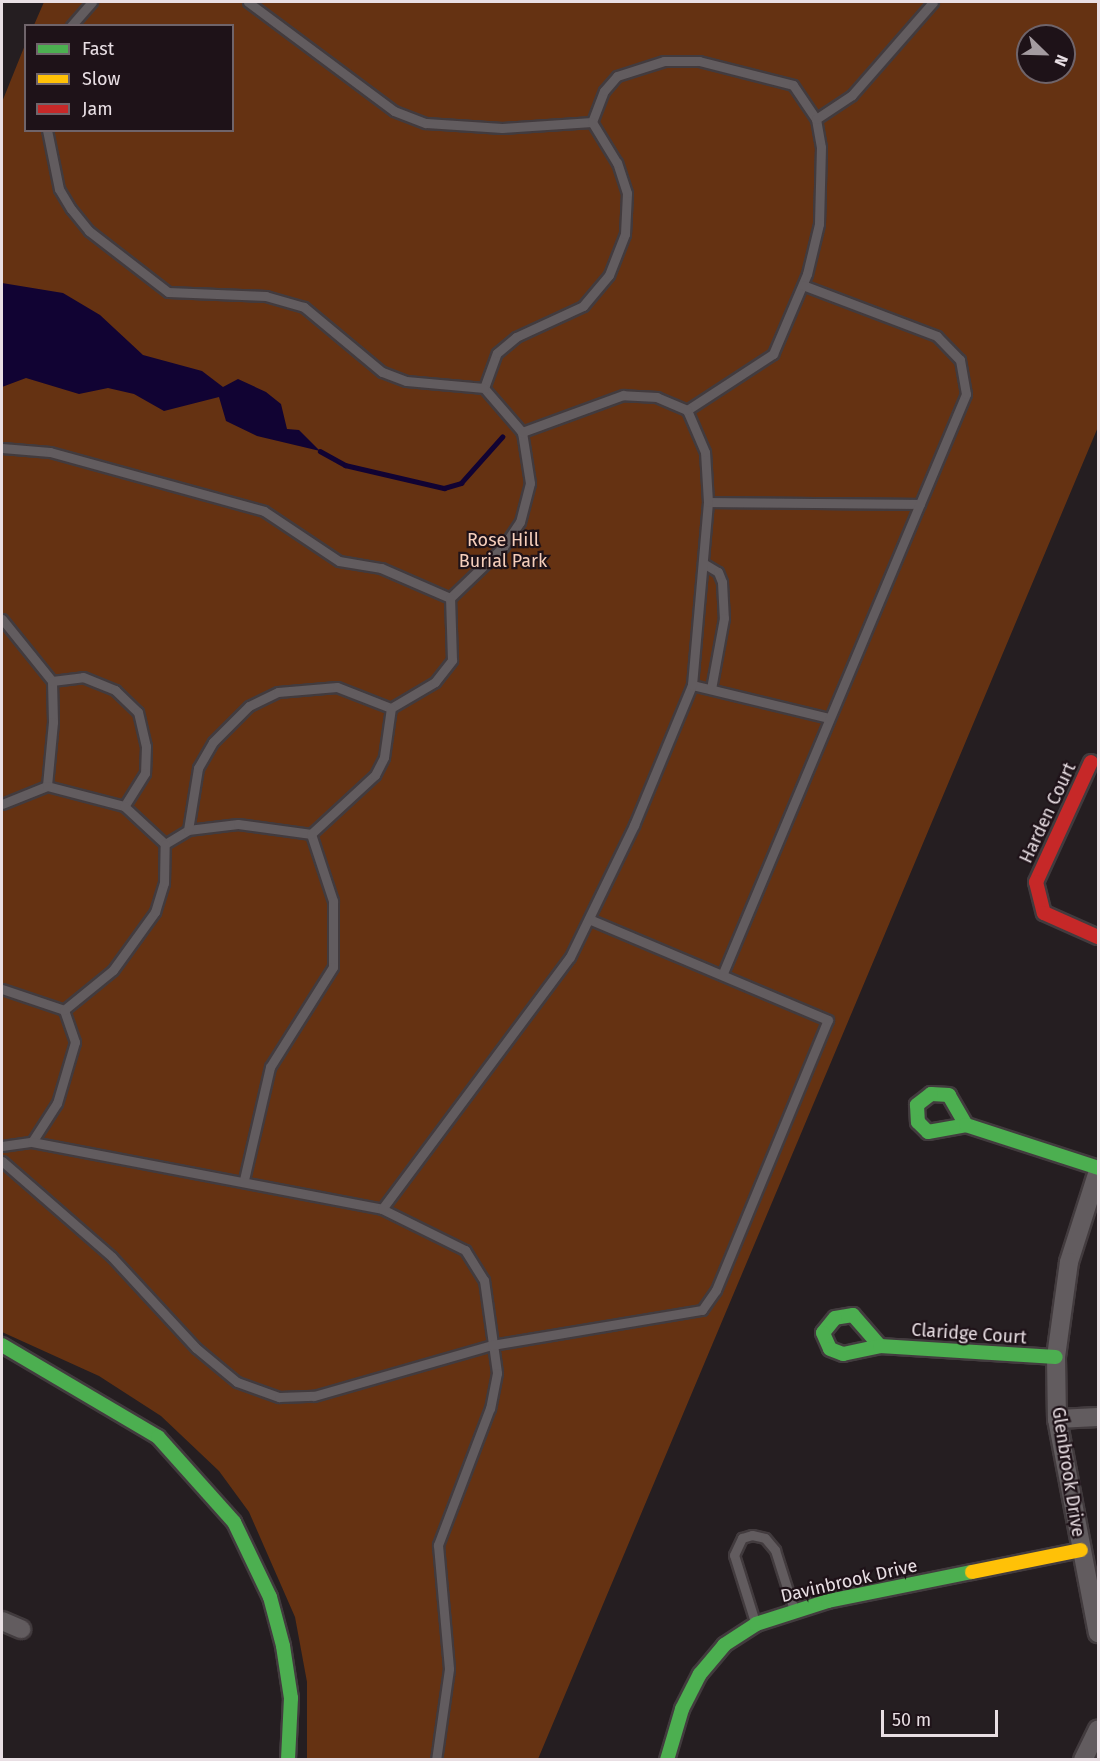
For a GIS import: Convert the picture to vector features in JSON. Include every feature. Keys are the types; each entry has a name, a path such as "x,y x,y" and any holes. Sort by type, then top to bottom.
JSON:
{"street":[{"name":"Harden Court","path":"1091,762 1035,882 1044,913 1098,937"},
{"path":"966,1125 1098,1169"},
{"name":"Glenbrook Drive","path":"1098,1169 1069,1262 1056,1358 1057,1419 1098,1633"},
{"path":"2,1345 104,1401 184,1460 211,1490 253,1555 284,1646 291,1698 288,1760"},
{"name":"Claridge Court","path":"880,1346 1056,1358"},
{"path":"2,1365 104,1401"},
{"path":"1057,1419 1098,1417"},
{"name":"Davinbrook Drive","path":"667,1760 682,1709 700,1674 724,1646 756,1624 794,1610 1081,1550"},
{"path":"2,1621 21,1629"},
{"path":"1083,1760 1098,1729"}],"lane":[{"path":"73,24 92,2"},
{"path":"248,2 394,111 426,123 502,128 591,122"},
{"path":"816,119 852,96 933,2"},
{"path":"591,122 604,91 617,76 664,61 699,61 793,85 816,119 823,180 819,224 803,285 773,354 687,410"},
{"path":"484,388 497,353 516,337 583,306 609,275 625,234 627,193 617,163 591,122"},
{"path":"46,132 59,189 71,209 89,231 168,292 266,296 304,307 382,372 406,381 484,388 522,432 530,483 520,522 503,547 450,597 452,660 435,682 391,708"},
{"path":"723,973 828,718 963,405 966,382 960,360 937,336 803,285"},
{"path":"382,1209 570,957 591,920 692,684 708,502 705,452 687,410 657,397 623,395 522,432"},
{"path":"2,448 50,452 264,511 339,561 381,568 450,597"},
{"path":"708,502 920,504"},
{"path":"703,563 718,572 722,582 724,618 711,690"},
{"path":"2,619 52,681 47,786"},
{"path":"52,681 83,677 115,690 138,712 146,746 145,773 124,806"},
{"path":"692,684 828,718"},
{"path":"188,830 198,768 213,742 249,706 278,692 337,687 391,708"},
{"path":"311,834 375,775 384,757 391,708"},
{"path":"2,804 47,786 124,806 165,844 164,883 155,912 112,970 64,1010"},
{"path":"165,844 188,830 238,824 311,834"},
{"path":"244,1180 270,1067 333,967 333,901 311,834"},
{"path":"2,1161 112,1257 196,1348 237,1382 279,1397 314,1396 492,1345 688,1316 702,1310 716,1290 828,1020 723,973 591,920"},
{"path":"2,989 64,1010"},
{"path":"32,1142 70,1069 75,1042 64,1010"},
{"path":"2,1146 32,1142 244,1180 382,1209 465,1250 484,1280 497,1373 490,1408 438,1545 449,1669 436,1760"},
{"path":"756,1624 734,1555 742,1538 765,1538 775,1550 794,1610"}],"green space":[{"name":"Rose Hill Burial Park","path":"44,2 1098,2 1098,427 538,1759 307,1759 307,1682 295,1617 249,1512 219,1471 161,1416 99,1376 2,1332 2,102 24,47 24,132 234,132 234,24 34,24"}],"shaded area":[{"path":"2,283 63,293 100,315 143,355 202,371 223,387 238,379 266,392 281,404 287,429 299,430 320,451 257,436 226,421 219,397 164,411 134,394 108,388 79,394 26,378 2,387"}],"waterway":[{"path":"320,451 345,465 444,488 461,483 502,437"}],"traffic: fast":[{"path":"966,1125 949,1095 931,1094 917,1105 918,1122 928,1132 966,1125 1098,1168"},
{"path":"880,1346 853,1315 835,1318 823,1333 830,1349 843,1354 880,1346 1056,1357"},
{"path":"2,1345 158,1437 234,1522 270,1597 283,1646 291,1698 288,1760"},
{"path":"667,1760 682,1709 700,1674 724,1645 756,1624 828,1601 972,1572"}],"traffic: slow":[{"path":"972,1572 1081,1550"}],"traffic: jam":[{"path":"1091,762 1036,882 1044,913 1098,937"}]}
